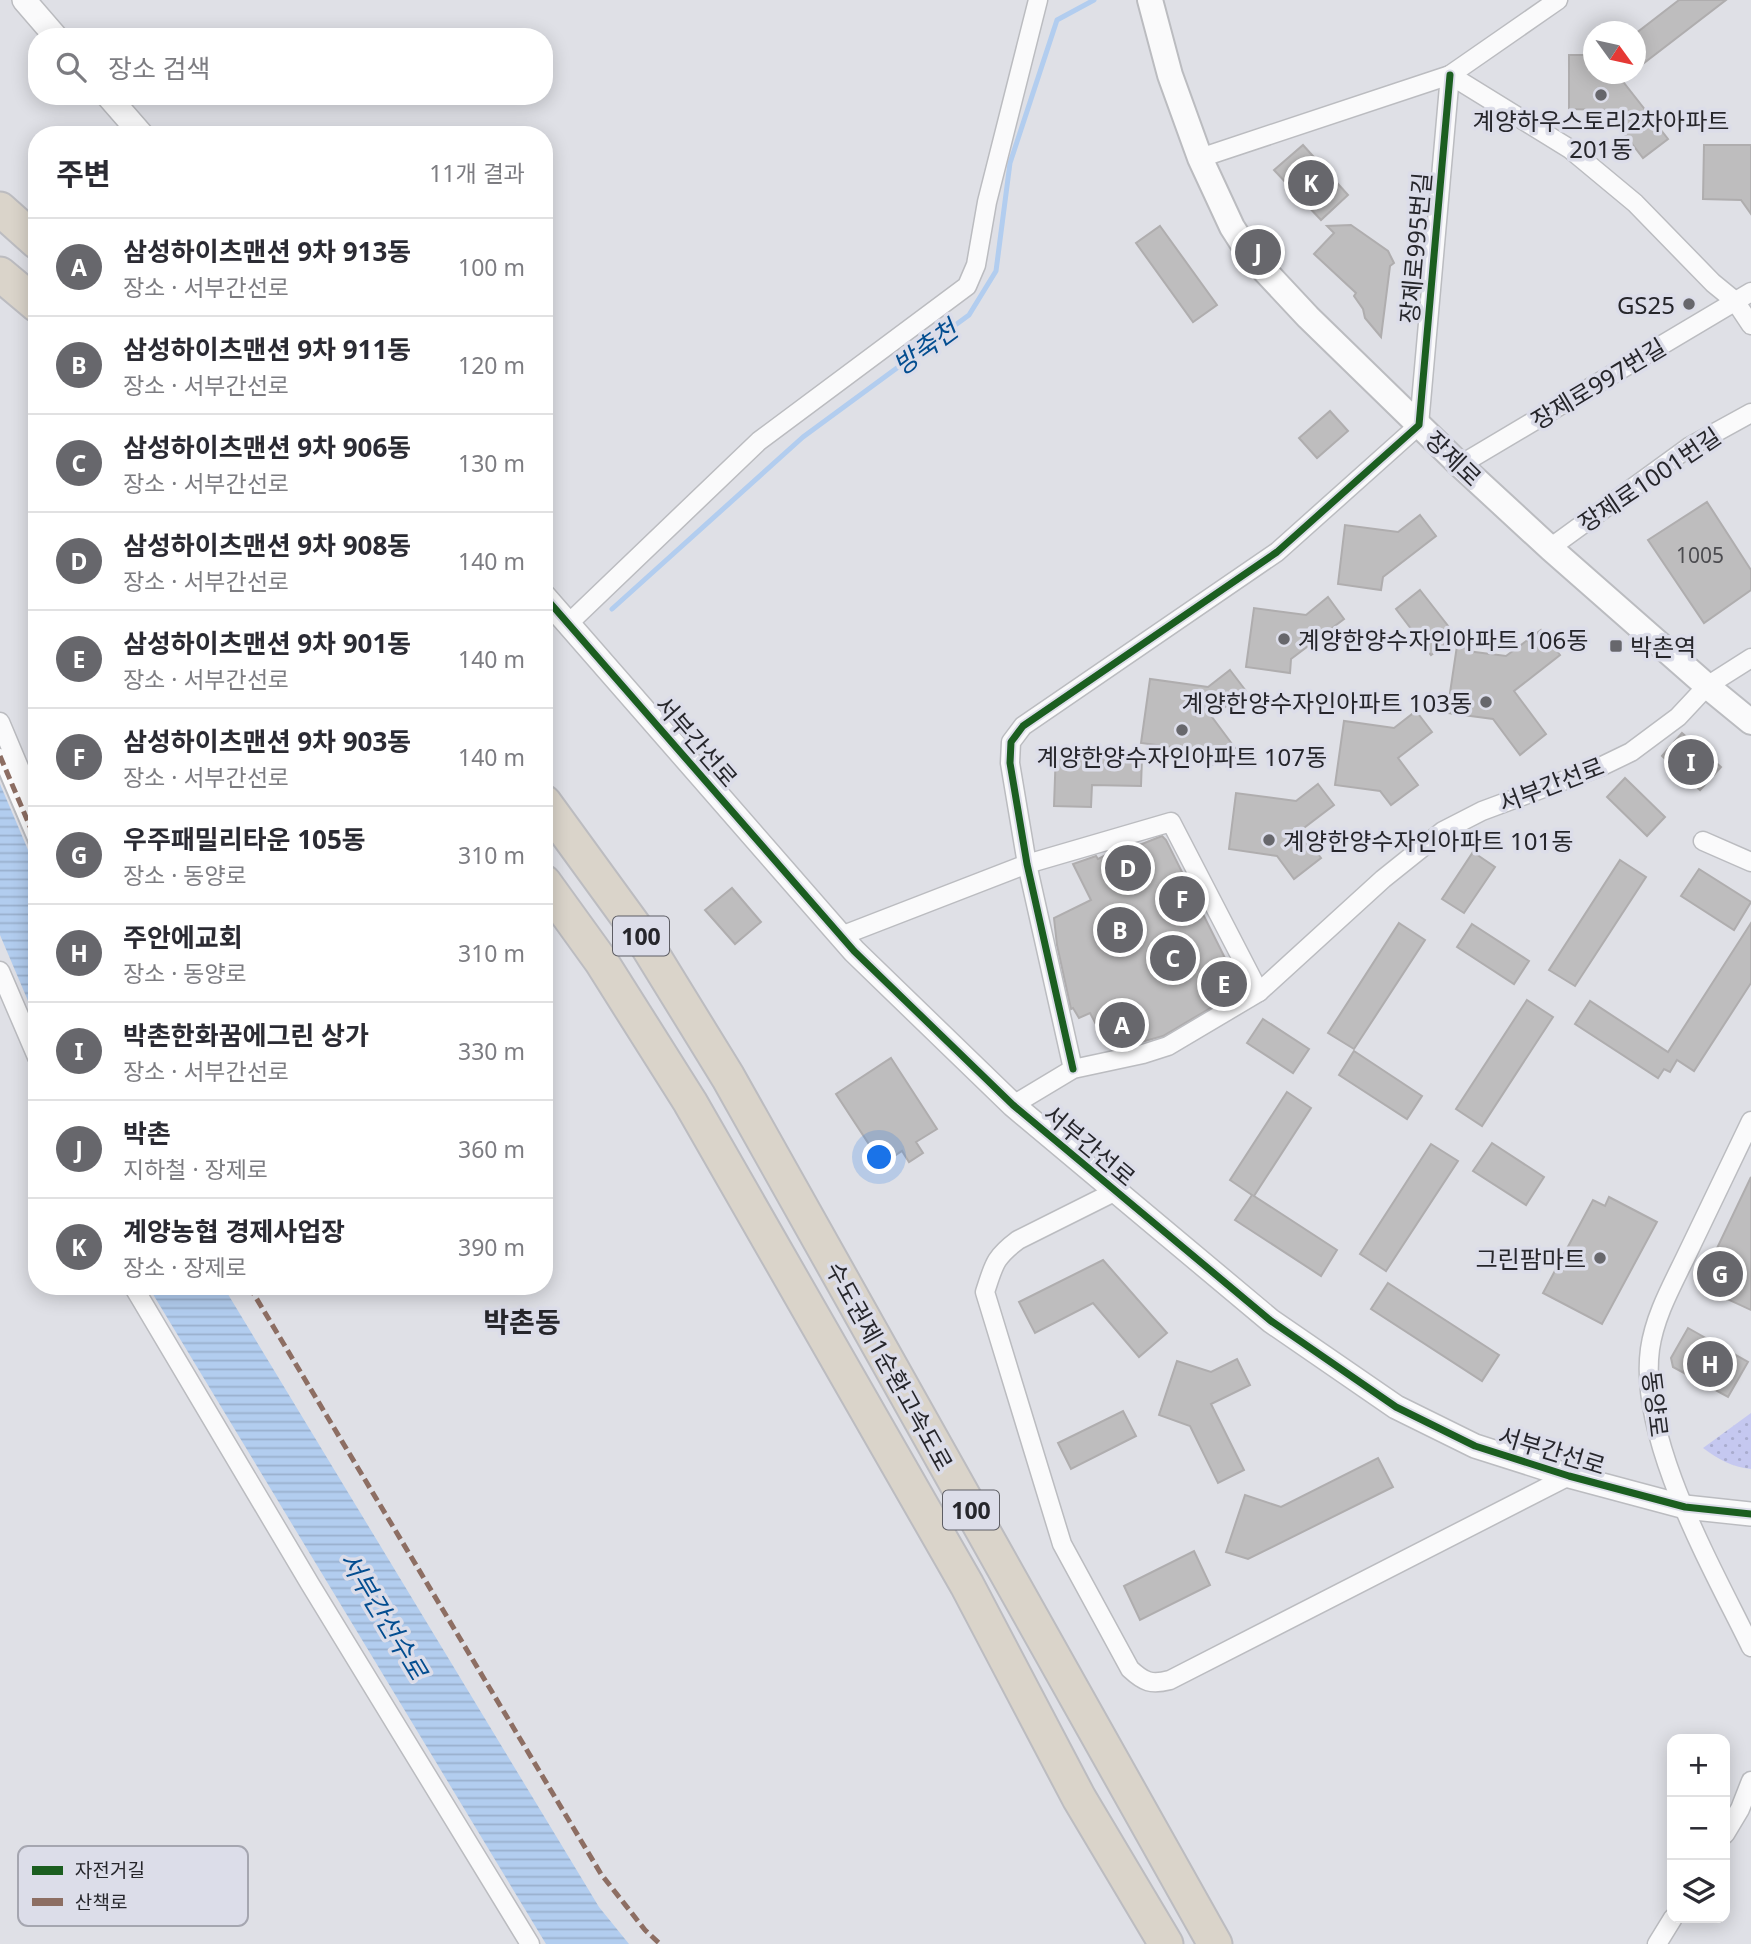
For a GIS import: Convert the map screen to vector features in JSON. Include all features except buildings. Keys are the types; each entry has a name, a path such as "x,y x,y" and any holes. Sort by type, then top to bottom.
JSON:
{"highway":[{"path":"0,209 28,234"},
{"path":"0,274 28,297"},
{"name":"수도권제1순환고속도로","path":"553,814 640,934 728,1077 1215,1944"},
{"name":"수도권제1순환고속도로","path":"553,894 601,961 690,1102 967,1584 1079,1798 1166,1944"}],"main road":[{"name":"장제로","path":"1150,0 1170,75 1200,158 1231,227 1250,255 1308,317 1460,465 1550,548 1751,722"}],"street":[{"path":"24,0 48,28"},
{"path":"569,624 759,442 967,286 976,265 988,202 1038,0"},
{"path":"1200,158 1450,75 1558,0"},
{"path":"1450,75 1570,149 1635,202 1713,283 1743,296 1751,325"},
{"name":"장제로995번길","path":"1419,425 1450,75"},
{"path":"116,105 134,126"},
{"name":"장제로997번길","path":"1460,465 1743,296"},
{"name":"장제로1001번길","path":"1550,548 1689,447 1751,413"},
{"name":"서부간선로","path":"1073,1069 1027,864 1010,763 1011,742 1023,726 1276,552 1419,425"},
{"name":"서부간선로","path":"553,606 841,936 1013,1105 1271,1321 1396,1407 1475,1446 1569,1476 1685,1507 1751,1514"},
{"name":"서부간선로","path":"1013,1105 1073,1069 1168,1046 1259,992 1383,878 1443,831 1482,811 1600,767 1631,752 1678,717 1707,686 1751,658"},
{"path":"0,722 28,789"},
{"path":"0,756 28,822"},
{"path":"841,936 1027,864 1171,822 1259,992"},
{"path":"1703,841 1751,862"},
{"path":"0,971 28,1036"},
{"name":"동양로","path":"1751,1121 1660,1311 1650,1349 1650,1389 1662,1451 1685,1507 1751,1647"},
{"path":"1116,1191 1018,1240 1004,1250 996,1260 985,1292 1062,1544 1130,1669 1142,1680 1154,1684 1170,1680 1569,1476"},
{"path":"138,1295 310,1584 530,1944"},
{"path":"1730,1826 1751,1781"},
{"path":"1657,1944 1670,1923"}],"shaded area":[{"path":"1751,1413 1751,1469 1725,1462 1703,1448"}],"water":[{"path":"0,784 28,850 28,1001 0,935"},
{"name":"서부간선수로","path":"153,1295 228,1295 599,1907 629,1944 546,1944"}],"waterway":[{"name":"방축천","path":"612,609 803,437 969,315 996,271 1010,163 1057,20 1094,0"}],"marked path":[{"path":"0,756 28,822"},
{"path":"254,1295 601,1874 645,1930 660,1944"}],"cycle path":[{"path":"1073,1069 1027,864 1010,763 1011,742 1023,726 1277,552 1419,425 1450,75"},
{"path":"553,606 854,951 1013,1105 1271,1321 1396,1407 1475,1446 1569,1476 1685,1507 1751,1514"}],"place":[{"name":"계양하우스토리2차아파트 201동","path":"1601,95"},
{"name":"계양농협 경제사업장","path":"1311,183"},
{"name":"박촌","path":"1258,252"},
{"name":"GS25","path":"1689,304"},
{"name":"계양한양수자인아파트 106동","path":"1284,639"},
{"name":"박촌역","path":"1616,646"},
{"name":"계양한양수자인아파트 103동","path":"1486,702"},
{"name":"계양한양수자인아파트 107동","path":"1182,730"},
{"name":"박촌한화꿈에그린 상가","path":"1691,762"},
{"name":"계양한양수자인아파트 101동","path":"1269,840"},
{"name":"삼성하이츠맨션 9차 908동","path":"1128,868"},
{"name":"삼성하이츠맨션 9차 903동","path":"1182,899"},
{"name":"삼성하이츠맨션 9차 911동","path":"1120,930"},
{"name":"삼성하이츠맨션 9차 906동","path":"1173,958"},
{"name":"삼성하이츠맨션 9차 901동","path":"1224,984"},
{"name":"삼성하이츠맨션 9차 913동","path":"1122,1025"},
{"name":"그린팜마트","path":"1600,1258"},
{"name":"우주패밀리타운 105동","path":"1720,1274"},
{"name":"주안에교회","path":"1710,1364"}],"district":[{"name":"박촌동","path":"522,1321"}]}
